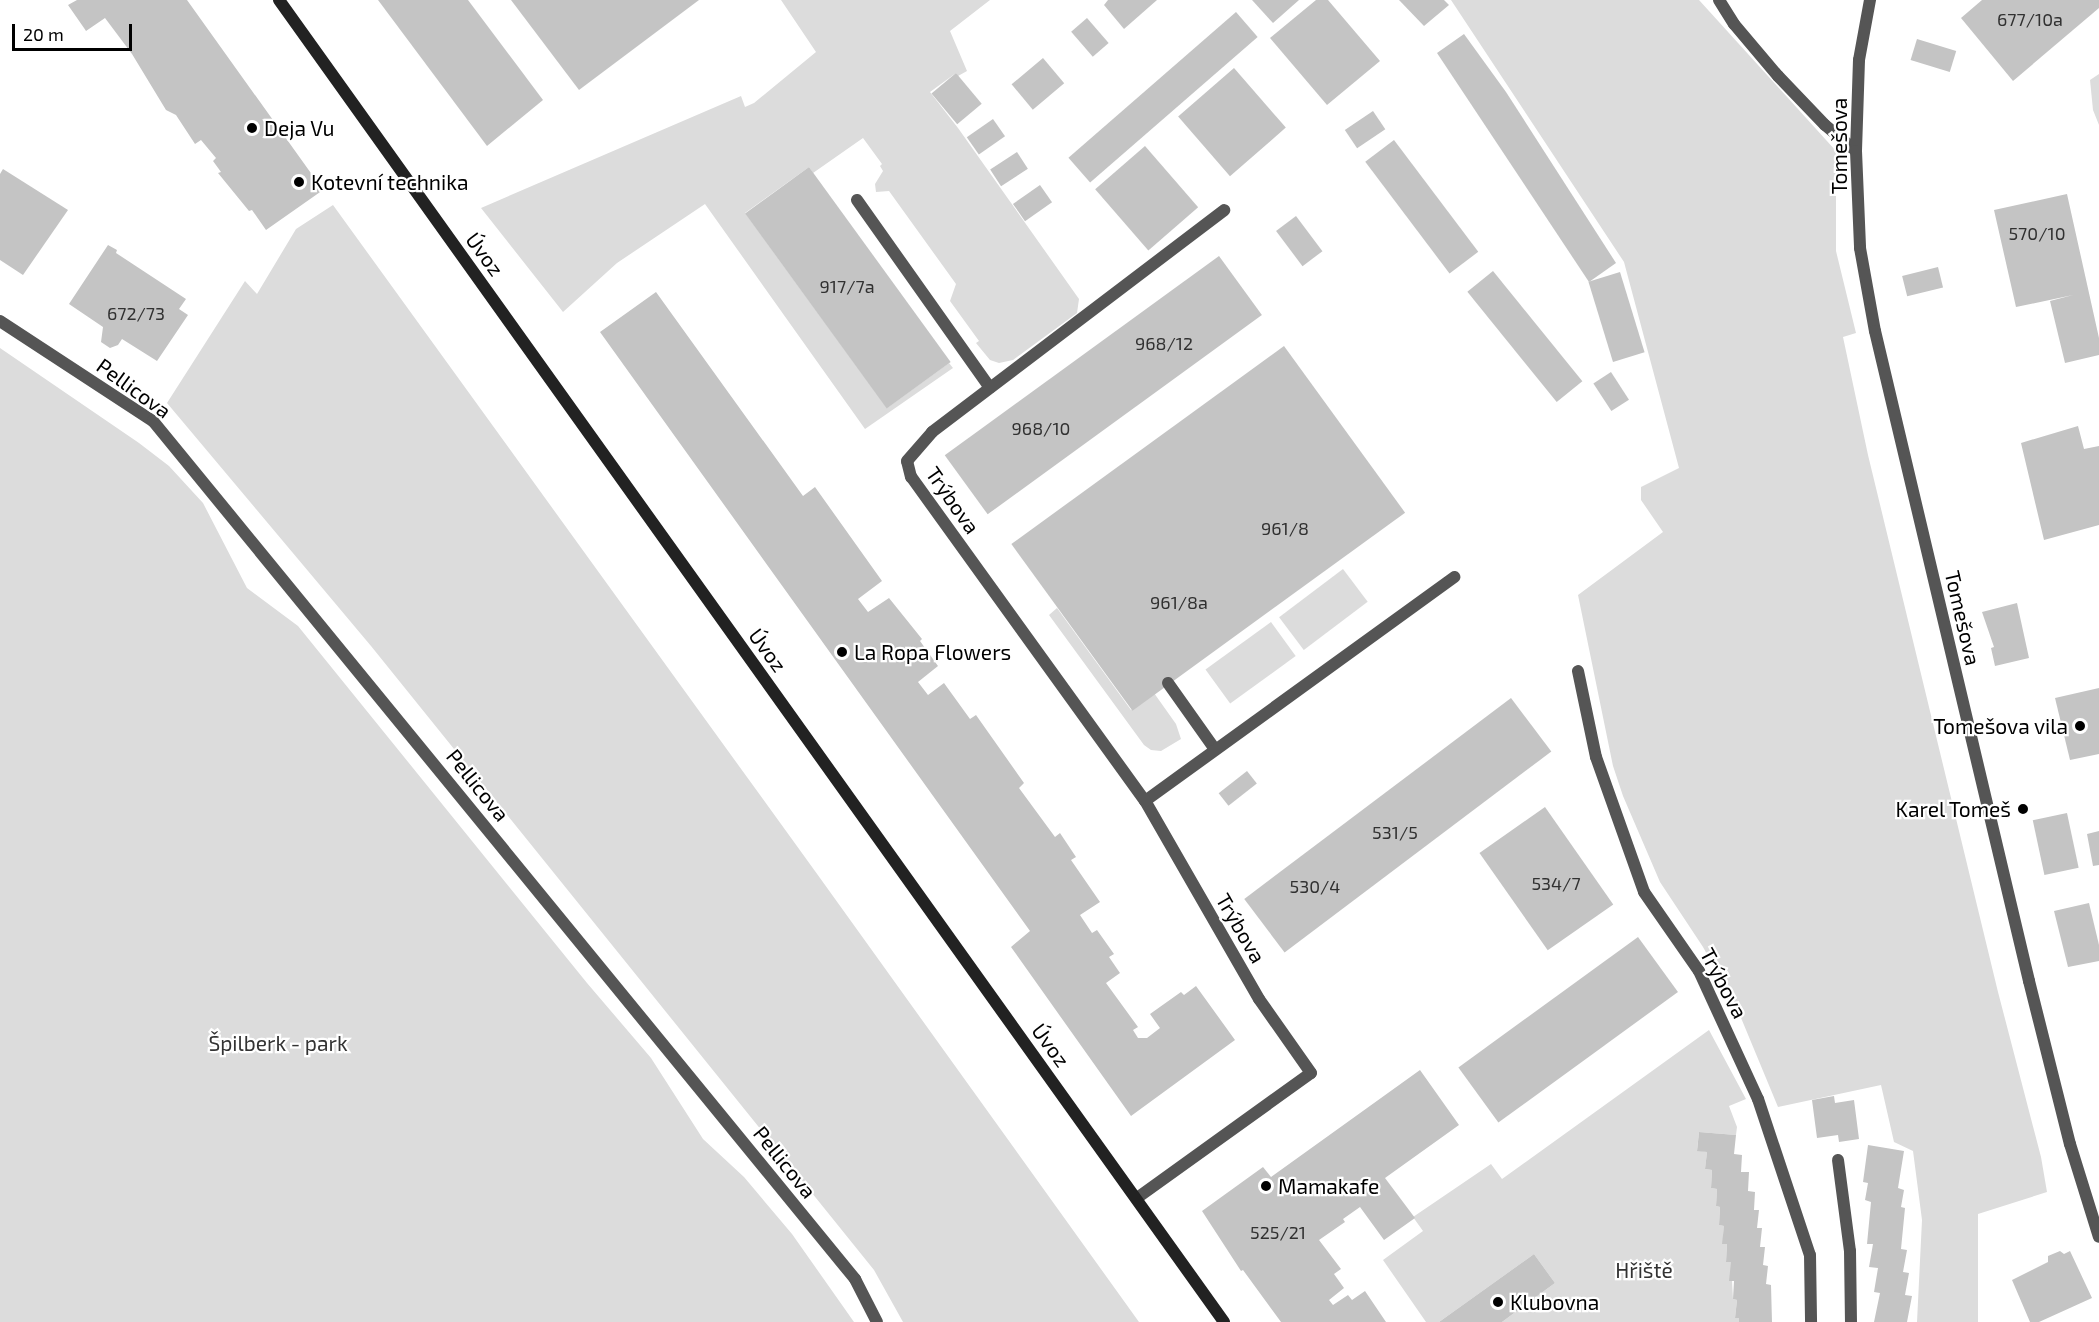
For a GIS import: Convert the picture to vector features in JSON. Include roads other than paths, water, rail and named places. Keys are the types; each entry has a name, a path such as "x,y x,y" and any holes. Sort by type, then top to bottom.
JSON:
{"main road":[{"name":"Úvoz","path":"279,0 1224,1322"}],"street":[{"path":"1719,0 1734,24 1778,76 1825,125 1856,151"},
{"name":"Tomešova","path":"1870,0 1859,60 1856,151 1860,248 1875,331 2029,981 2070,1144 2099,1237"},
{"path":"857,200 990,388"},
{"name":"Trýbova","path":"1137,1198 1311,1073 1259,999 1145,801 911,477 907,461 932,432 1224,210"},
{"name":"Pellicova","path":"0,321 153,421 855,1279 877,1322"},
{"path":"1145,801 1214,748 1455,578"},
{"name":"Trýbova","path":"1578,671 1596,757 1644,892 1699,971 1758,1098 1810,1255 1811,1322"},
{"path":"1168,684 1214,748"},
{"path":"1838,1160 1850,1251 1851,1322"}],"place":[{"name":"Deja Vu","path":"252,128"},
{"name":"Kotevní technika","path":"299,182"},
{"name":"La Ropa Flowers","path":"842,652"},
{"name":"Tomešova vila","path":"2080,726"},
{"name":"Karel Tomeš","path":"2023,809"},
{"name":"Mamakafe","path":"1266,1186"},
{"name":"Klubovna","path":"1498,1302"}],"park label":[{"name":"Špilberk - park","path":"278,1043"},
{"name":"Hřiště","path":"1644,1270"}]}
